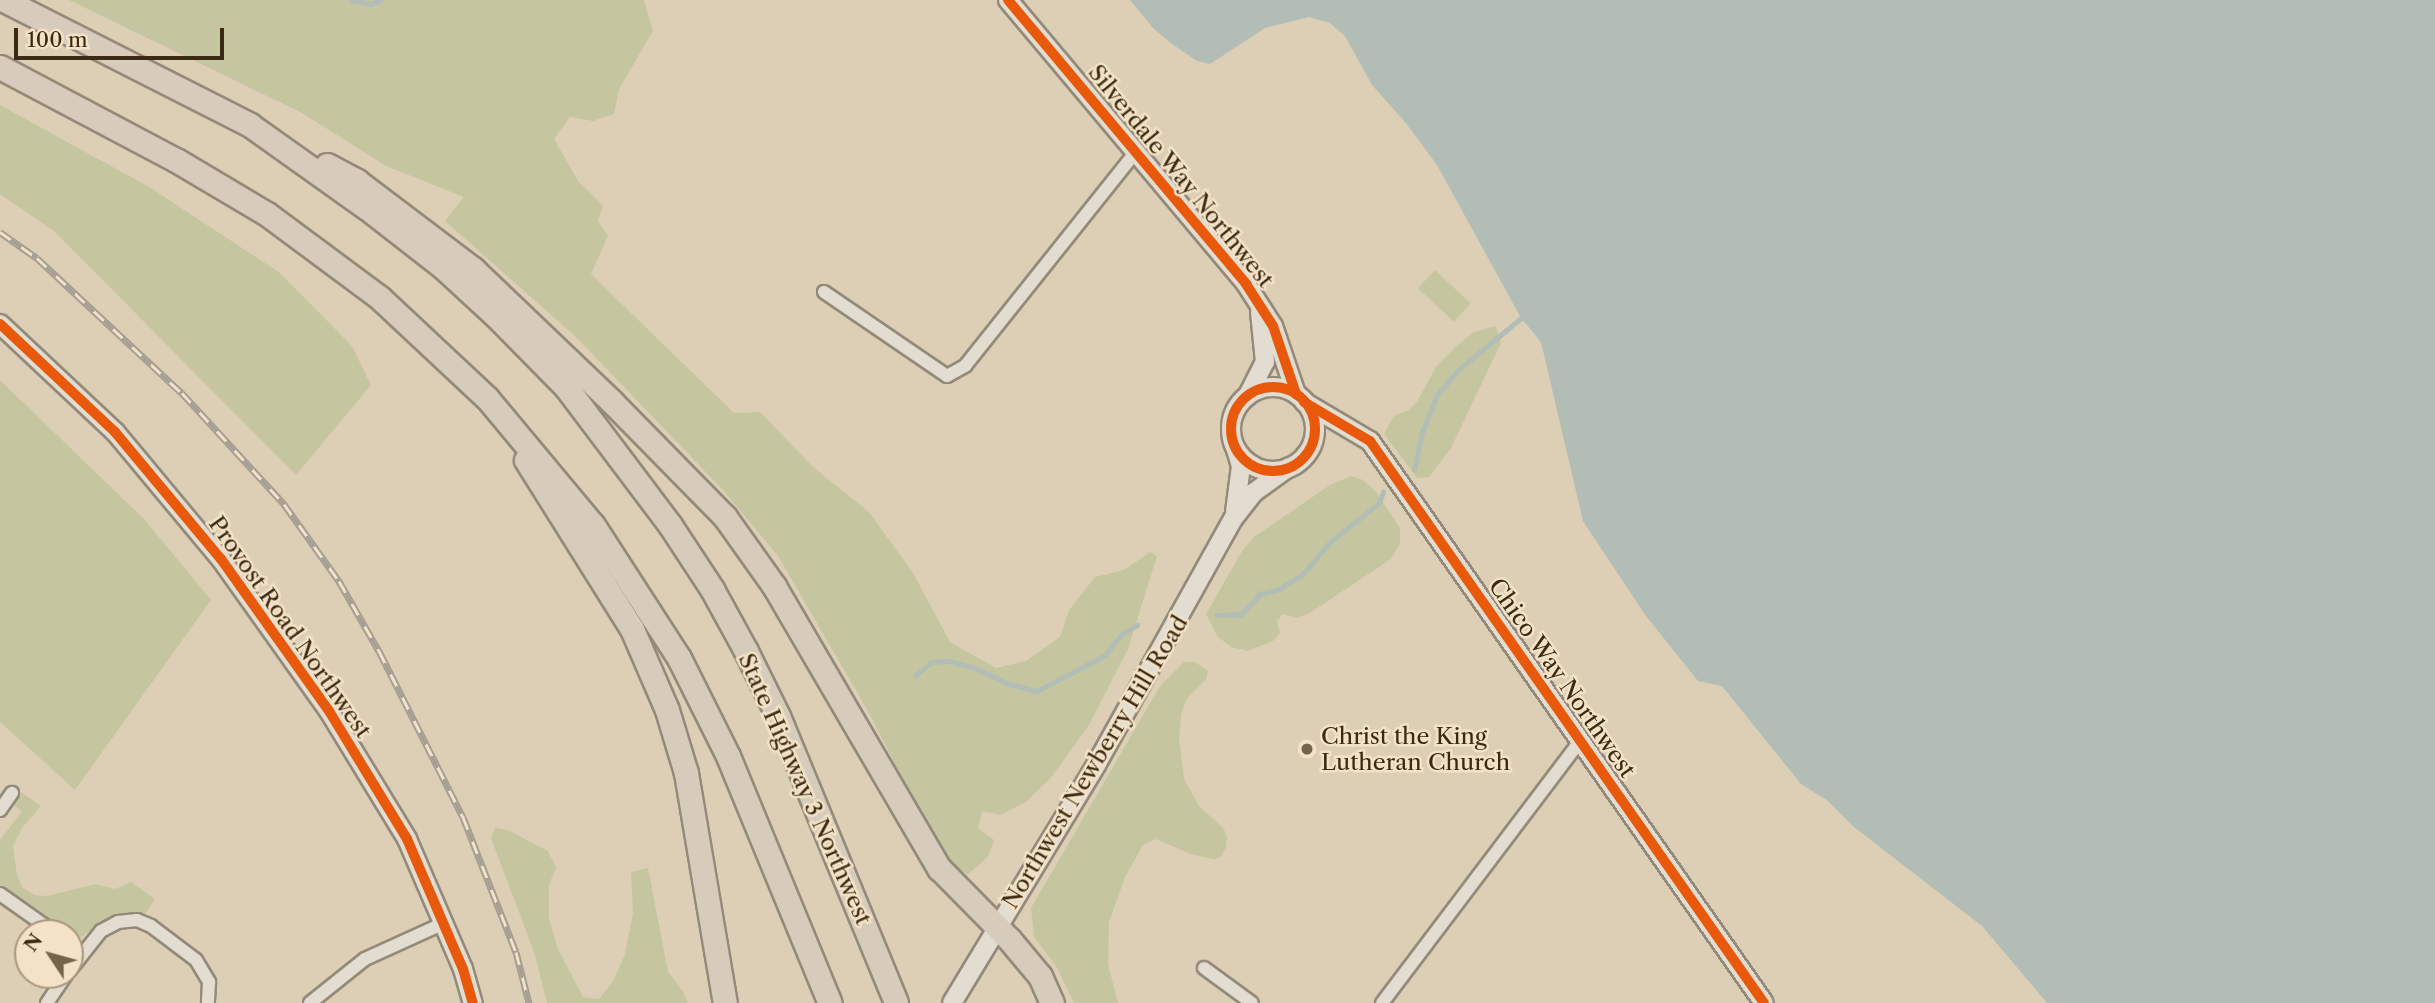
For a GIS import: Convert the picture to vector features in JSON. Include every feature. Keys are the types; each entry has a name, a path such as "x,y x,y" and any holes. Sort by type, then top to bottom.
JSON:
{"highway":[{"name":"State Highway 3 Northwest","path":"4,0 250,125 396,230 495,315 566,387 634,474 712,589 762,683 894,996"},
{"path":"0,67 176,160 267,214 380,298 487,398 593,525 679,658 733,766 830,1003"},
{"path":"250,125 356,181 443,245 520,312 706,496 774,586 939,868 957,889 998,926 1040,976 1052,1003"},
{"path":"487,398 622,612 657,681 678,740 686,773 725,1003"}],"main road":[{"name":"Silverdale Way Northwest","path":"1008,0 1258,302 1273,326 1300,398"},
{"name":"Silverdale Way Northwest","path":"1246,397 1259,379 1265,362 1258,302"},
{"name":"Provost Road Northwest","path":"0,324 115,432 221,559 329,711 407,839 444,923 473,1003"},
{"path":"1307,453 1314,429 1311,412 1300,398 1270,387 1246,397 1232,419 1234,445 1244,460 1259,469 1276,471 1289,467 1307,453 1328,434 1357,431"},
{"name":"Chico Way Northwest","path":"1300,398 1357,431 1384,460 1763,1002"},
{"name":"Northwest Newberry Hill Road","path":"1233,519 1241,466 1234,445"},
{"name":"Northwest Newberry Hill Road","path":"952,1003 1103,753 1233,519 1253,492 1289,467"}],"street":[{"path":"824,292 947,376 965,366 1136,152"},
{"path":"1382,1003 1580,741"},
{"path":"0,810 12,793"},
{"path":"0,894 35,919"},
{"path":"84,951 110,925 137,920 151,926 196,960 209,982 208,1003"},
{"path":"310,1003 365,959 444,923"},
{"path":"1204,968 1252,1003"}],"green space":[{"path":"69,0 644,0 653,31 619,89 614,114 593,121 570,117 554,139 578,181 603,206 598,221 608,236 591,274 734,413 760,412 813,467 869,512 913,573 950,642 996,668 1026,661 1060,637 1069,610 1095,577 1124,570 1150,552 1157,556 1128,649 1089,725 1050,779 1027,801 1001,815 982,811 978,828 994,840 988,857 968,874 956,870 941,854 869,713 778,556 722,489 576,337 445,221 464,197 386,166 302,113"},
{"path":"0,105 151,188 280,273 352,346 371,385 296,475 55,232 0,194"},
{"path":"1435,270 1471,303 1454,322 1418,288"},
{"path":"1496,326 1501,343 1451,448 1429,477 1417,478 1384,434 1394,416 1409,410 1417,402 1436,367 1454,348 1474,332"},
{"path":"0,380 145,520 211,600 75,790 0,722"},
{"path":"1351,476 1363,480 1377,493 1400,528 1400,544 1391,559 1310,613 1297,618 1283,614 1277,621 1280,633 1273,641 1248,651 1231,647 1217,636 1206,614 1242,551 1254,537 1330,485"},
{"path":"1184,662 1195,662 1208,671 1206,680 1187,698 1181,715 1179,738 1184,779 1199,806 1224,829 1226,847 1221,857 1214,859 1190,854 1156,839 1143,845 1125,877 1109,922 1108,964 1118,1003 1074,1003 1056,966 1034,937 1031,908 1160,686"},
{"path":"21,792 41,806 22,828 13,846 17,875 23,888 35,895 46,896 96,884 115,889 131,882 155,899 145,914 113,916 84,935 84,919 46,919 0,885 0,840 22,811 12,804"},
{"path":"495,828 508,830 548,851 556,867 549,885 549,919 558,949 583,997 599,999 613,981 625,954 633,913 631,872 648,868 668,972 683,991 688,1003 547,1003 534,952 491,838"}],"shaded area":[{"path":"1130,0 2435,0 2435,1003 2047,1003 1982,926 1854,827 1828,801 1801,784 1722,686 1698,681 1646,616 1583,521 1541,342 1521,318 1437,165 1405,122 1372,85 1345,36 1330,23 1309,17 1265,28 1210,64 1197,61 1172,44 1153,28"}],"waterway":[{"path":"351,0 371,4 380,0"},
{"path":"1414,470 1422,432 1437,395 1457,371 1521,318"},
{"path":"1217,615 1241,614 1260,594 1280,589 1303,574 1330,542 1379,503 1383,492"},
{"path":"915,676 931,662 949,661 975,668 1009,684 1037,691 1104,656 1121,635 1137,625"}],"railway":[{"path":"0,232 37,258 182,393 284,504 339,581 379,651 463,817 516,952 529,1003"}],"cycle path":[{"path":"1008,0 1246,284 1273,326 1296,394"},
{"path":"0,324 115,432 221,559 329,711 407,839 463,969 473,1003"},
{"path":"1273,387 1289,390 1303,399 1312,413 1315,429 1312,445 1303,459 1289,468 1273,471 1257,468 1243,459 1234,445 1231,429 1234,413 1243,399 1257,390 1273,387"},
{"path":"1304,402 1370,441 1764,1003"}],"place":[{"name":"Christ the King Lutheran Church","path":"1307,749"}]}
